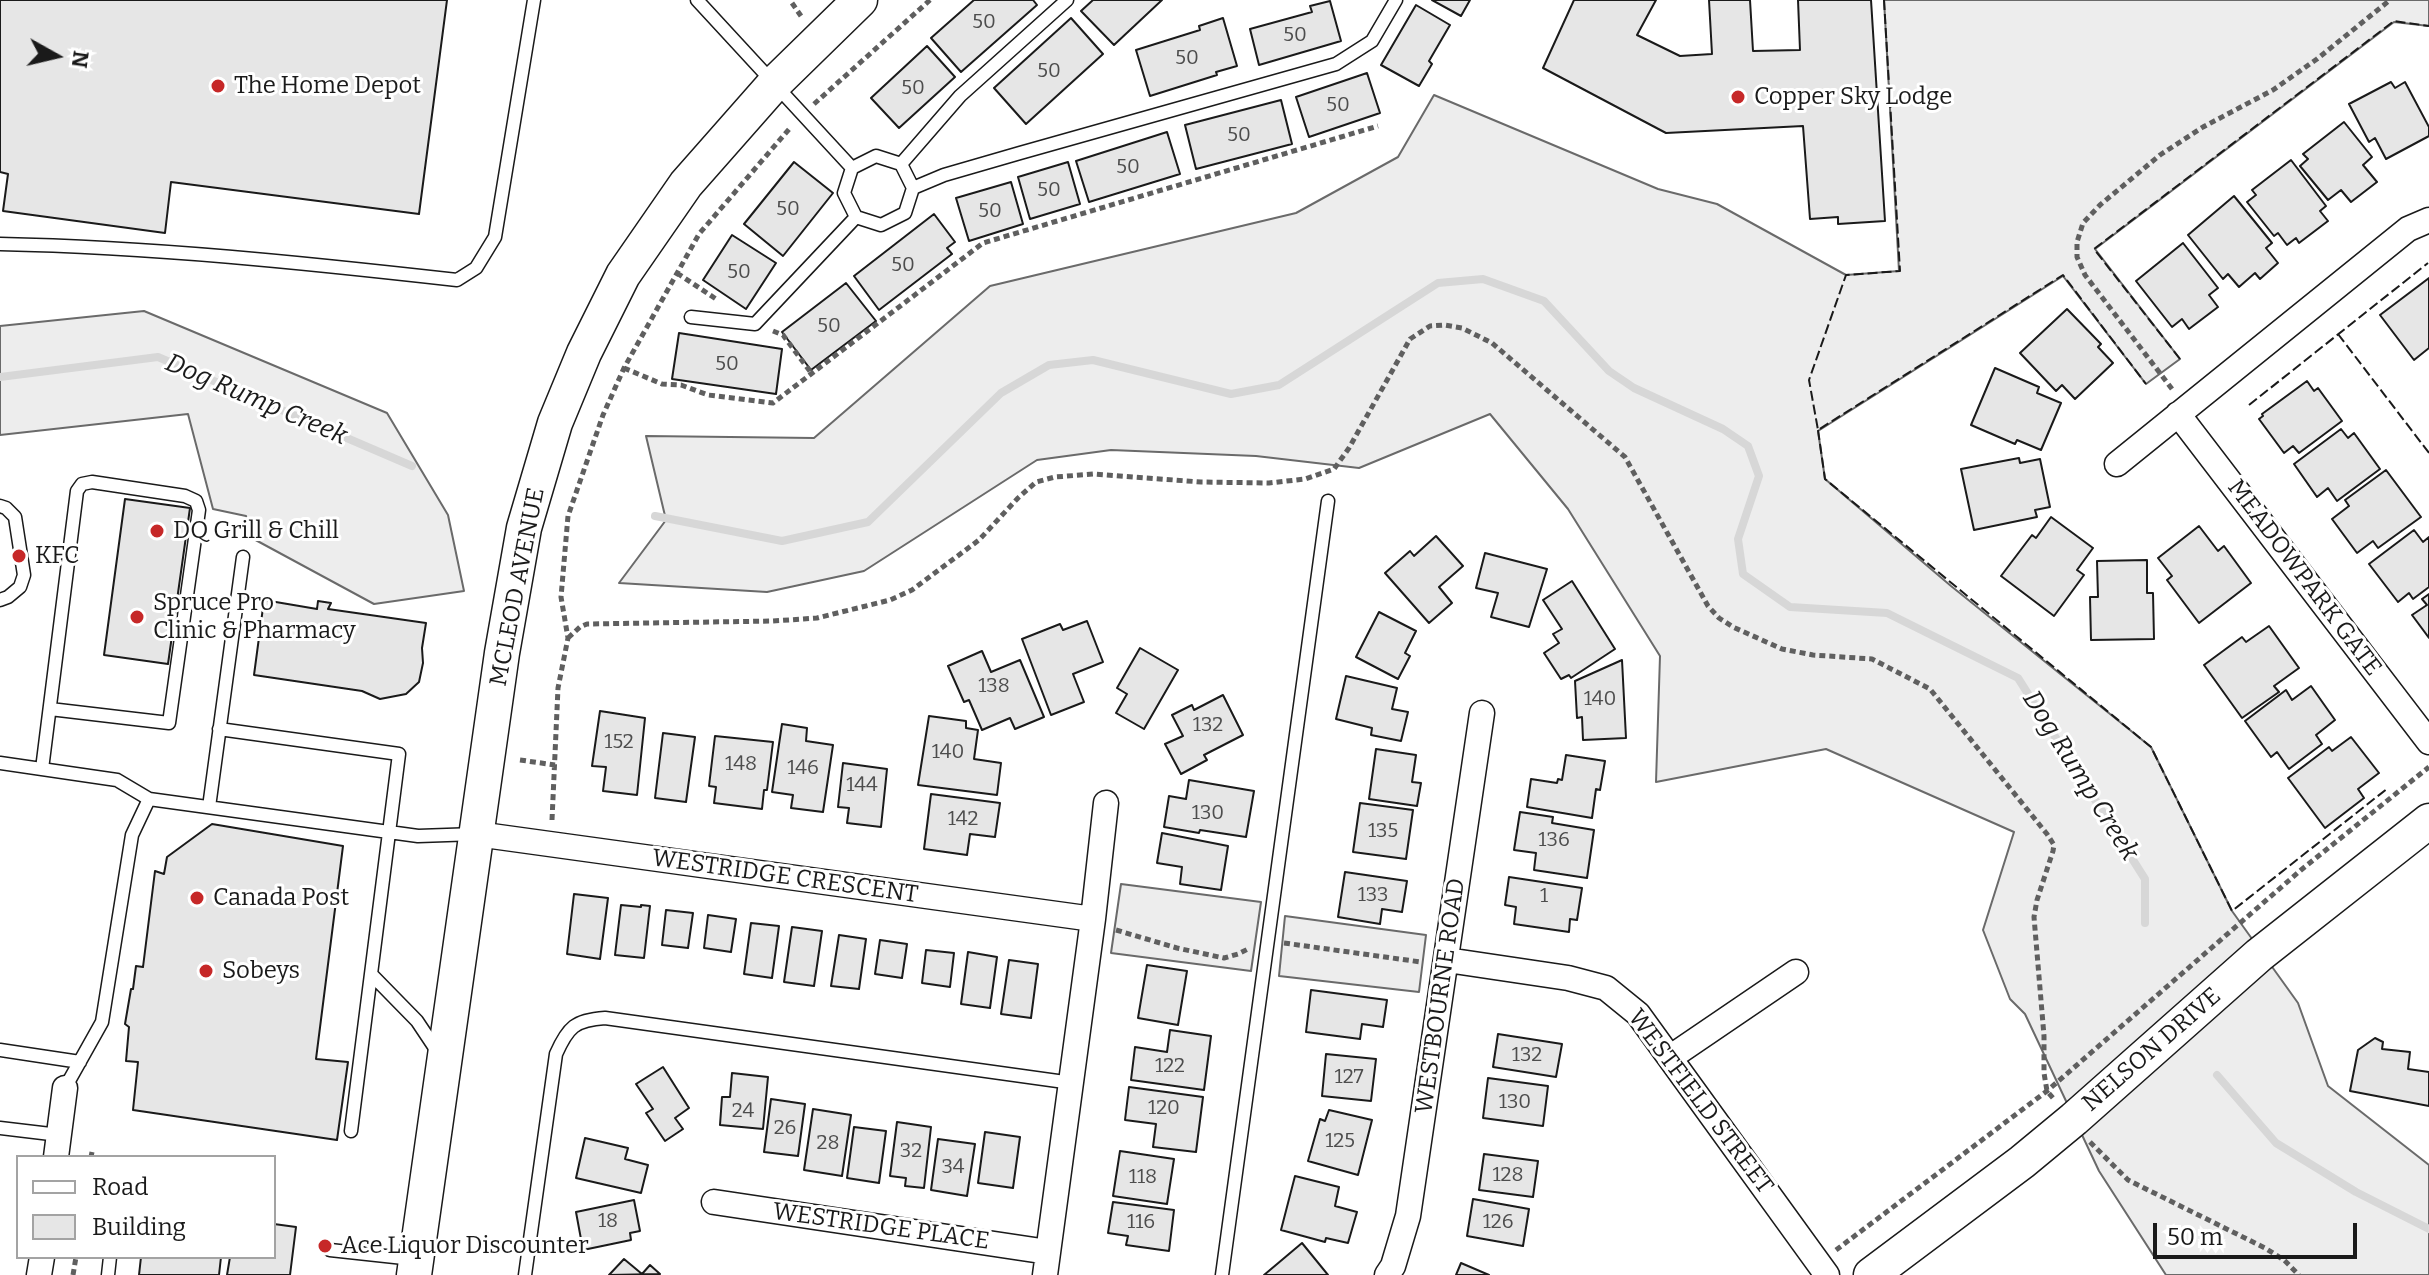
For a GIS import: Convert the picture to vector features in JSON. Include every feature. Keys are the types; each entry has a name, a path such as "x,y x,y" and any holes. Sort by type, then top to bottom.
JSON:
{"street":[{"name":"MCLEOD AVENUE","path":"415,1267 502,653 524,528 555,423 584,353 623,275 686,184 775,83 860,0"},
{"path":"2117,464 2408,229 2429,220"},
{"name":"MEADOWPARK GATE","path":"2182,411 2429,742"},
{"name":"WESTBOURNE ROAD","path":"1387,1275 1402,1242 1408,1216 1482,713"},
{"path":"1047,1264 1106,803"},
{"name":"NELSON DRIVE","path":"1871,1275 2022,1162 2259,955 2429,821"},
{"name":"WESTRIDGE CRESCENT","path":"477,834 1093,919"},
{"name":"WESTFIELD STREET","path":"1447,960 1568,978 1606,988 1638,1014 1827,1275"},
{"path":"1671,1057 1796,972"},
{"path":"57,1146 65,1088"},
{"name":"WESTRIDGE PLACE","path":"714,1202 1047,1264"}],"lane":[{"path":"0,244 171,252 457,280 476,268 495,237 534,0"},
{"path":"697,0 852,168"},
{"path":"901,164 960,96 1067,0"},
{"path":"913,188 1004,157 1336,64 1372,41 1396,0"},
{"path":"876,156 901,164 913,188 905,213 881,225 856,217 844,193 852,168 876,156"},
{"path":"691,317 755,324 856,217"},
{"path":"42,769 77,491 82,484 92,482 185,496 196,501 199,510 169,723 50,709"},
{"path":"1222,1275 1328,501"},
{"path":"0,506 15,517 24,575 20,587 0,600"},
{"path":"209,807 243,557"},
{"path":"219,729 399,754 351,1131"},
{"path":"0,763 117,780 149,799 418,836 477,834"},
{"path":"65,1088 102,1022 132,835 149,799"},
{"path":"371,974 417,1021 445,1062"},
{"path":"525,1275 556,1054 564,1036 576,1023 605,1018 1072,1083"},
{"path":"0,1050 80,1062"},
{"path":"0,1128 57,1146"},
{"path":"330,1250 415,1267"}],"path":[{"path":"550,845 558,688 568,638 561,597 568,516 603,415 624,368 699,234 803,114 930,0"},
{"path":"2182,411 2085,275 2077,257 2077,242 2083,223 2160,155 2203,127 2273,90 2390,0"},
{"path":"792,3 801,16"},
{"path":"842,59 850,71"},
{"path":"624,368 662,384 681,385 708,395 773,403 983,243 1378,126"},
{"path":"568,638 587,624 817,618 890,600 912,590 965,552 1036,482 1055,477 1076,473 1201,482 1269,483 1305,479 1334,469 1410,339 1430,326 1462,328 1492,343 1625,457 1708,606 1719,618 1733,627 1797,653 1872,659 1930,689 2054,845 2034,917 2047,1091 2128,1180 2265,1248 2284,1260 2299,1275"},
{"path":"520,760 555,765"},
{"path":"1844,1244 2047,1091 2301,870 2429,767"}],"shaded area":[{"path":"1884,0 2429,0 2429,26 2394,22 2095,249 2180,359 2146,384 2063,276 1818,431 1825,479 1951,586 2151,747 2232,911 2298,1003 2328,1086 2429,1165 2429,1275 2166,1275 2099,1171 2025,1014 2010,999 1983,930 2014,832 1826,749 1656,782 1660,656 1568,509 1490,414 1359,468 1256,456 1111,450 1037,460 864,571 767,592 619,583 666,520 646,436 814,438 990,286 1296,213 1398,157 1434,95 1658,189 1717,204 1846,275 1899,271"},
{"path":"144,311 387,413 448,515 464,591 374,604 250,537 246,516 213,509 188,414 0,435 0,326"},
{"path":"1121,884 1261,902 1251,971 1111,953"},
{"path":"1285,916 1426,935 1419,992 1279,976"}],"building":[{"name":"The Home Depot","path":"0,0 447,0 419,214 171,182 165,233 3,211 8,174 0,172"},
{"path":"974,0 1033,0 1037,5 961,72 931,38"},
{"path":"1093,0 1162,0 1114,45 1081,11"},
{"path":"1432,0 1470,0 1461,16"},
{"name":"Copper Sky Lodge","path":"1574,0 1656,0 1637,35 1680,56 1712,54 1709,0 1750,0 1753,51 1800,50 1798,0 1871,0 1885,221 1838,224 1838,217 1810,219 1803,126 1666,133 1543,68"},
{"path":"1330,1 1341,41 1259,65 1250,29 1312,12 1310,6"},
{"path":"1416,5 1450,25 1429,61 1432,64 1419,86 1381,65"},
{"path":"1071,18 1103,54 1026,124 994,88"},
{"path":"1223,18 1237,66 1150,96 1136,50 1200,30 1199,26"},
{"path":"927,46 955,77 899,128 871,98"},
{"path":"1367,73 1380,113 1309,137 1296,97"},
{"path":"2391,82 2395,88 2405,82 2429,127 2429,136 2386,159 2375,138 2369,142 2349,104"},
{"path":"1281,100 1292,144 1196,169 1185,125"},
{"path":"2344,122 2372,157 2363,165 2377,182 2351,202 2341,190 2328,200 2300,166 2308,159 2303,154"},
{"path":"1167,132 1180,174 1089,202 1076,161"},
{"path":"2291,160 2326,206 2320,211 2328,221 2299,243 2296,238 2287,245 2278,233 2274,236 2247,202 2256,195 2252,190"},
{"path":"794,162 833,193 783,256 744,224"},
{"path":"1068,162 1080,204 1030,219 1018,177"},
{"path":"1011,182 1023,224 969,241 956,198"},
{"path":"2234,196 2272,243 2266,248 2278,263 2260,279 2255,273 2239,287 2228,274 2223,279 2188,235"},
{"path":"934,214 955,242 947,248 952,254 879,310 854,276"},
{"path":"732,235 776,263 746,309 703,280"},
{"path":"2183,243 2218,288 2209,295 2218,307 2189,329 2182,319 2172,327 2136,281"},
{"path":"2429,278 2429,348 2414,360 2380,315"},
{"path":"846,283 876,321 811,370 782,332"},
{"path":"2067,309 2101,344 2098,347 2113,363 2075,399 2062,385 2056,391 2020,353"},
{"path":"679,333 782,349 776,394 672,379"},
{"path":"1995,368 2039,387 2037,393 2061,403 2041,450 2017,440 2015,444 1971,425"},
{"path":"2307,381 2314,391 2318,388 2342,421 2299,453 2293,446 2284,453 2259,419"},
{"path":"2341,429 2348,438 2354,433 2380,469 2337,501 2328,488 2317,497 2294,464"},
{"path":"2019,458 2020,463 2040,459 2050,507 2035,510 2037,517 1974,530 1961,469"},
{"path":"2386,470 2421,517 2378,548 2373,541 2357,553 2332,519 2349,506 2345,500"},
{"path":"125,499 190,508 168,664 104,655"},
{"path":"2051,517 2093,548 2077,570 2084,575 2054,616 2001,576 2032,535 2036,538"},
{"path":"2199,526 2218,551 2224,546 2251,583 2199,623 2167,580 2172,576 2158,558"},
{"path":"2414,530 2423,542 2429,537 2429,587 2413,599 2409,593 2398,602 2369,564"},
{"path":"1436,536 1463,566 1439,587 1452,603 1429,623 1385,573 1410,551 1414,556"},
{"path":"1485,553 1547,569 1529,627 1491,617 1498,593 1476,588"},
{"path":"2147,560 2147,593 2153,593 2154,639 2091,640 2090,597 2098,597 2097,561"},
{"path":"1572,581 1615,649 1571,678 1569,675 1561,679 1544,653 1559,643 1553,634 1562,629 1543,600"},
{"path":"2429,594 2429,638 2412,615 2427,605 2422,599"},
{"path":"264,600 317,609 318,601 331,603 328,609 426,623 419,682 406,694 380,699 362,691 254,675"},
{"path":"1379,612 1416,631 1405,653 1410,656 1398,679 1356,657"},
{"path":"1087,621 1103,662 1073,674 1084,702 1051,715 1022,639 1060,624 1063,630"},
{"path":"2269,626 2299,668 2274,686 2279,692 2242,718 2204,665 2242,637 2246,642"},
{"path":"1140,648 1178,670 1144,729 1116,713 1127,694 1117,688"},
{"path":"982,651 991,672 1020,660 1044,717 1015,729 1010,718 982,730 969,700 964,702 948,666"},
{"path":"1622,660 1626,738 1583,740 1582,717 1577,718 1575,681"},
{"path":"1346,676 1397,688 1392,709 1408,712 1401,741 1371,735 1372,728 1336,719"},
{"path":"2311,686 2335,720 2316,735 2322,744 2289,769 2277,752 2271,757 2245,721 2286,690 2292,700"},
{"path":"1223,695 1243,735 1204,755 1207,760 1181,774 1165,744 1183,736 1172,715 1192,705 1194,710"},
{"path":"600,711 645,718 637,795 603,791 606,767 592,766"},
{"path":"929,716 966,721 966,728 978,730 974,759 1001,763 997,795 918,785"},
{"path":"782,724 807,728 806,741 833,745 823,812 791,808 793,795 772,792"},
{"path":"663,733 695,737 686,802 655,798"},
{"path":"715,736 773,742 762,809 714,803 716,787 709,786"},
{"path":"2351,737 2379,773 2358,789 2364,798 2325,828 2288,778 2329,747 2332,751"},
{"path":"1376,749 1416,755 1412,782 1421,783 1417,806 1369,799"},
{"path":"1566,755 1605,761 1600,790 1596,789 1592,818 1527,807 1531,779 1557,783 1558,779 1562,780"},
{"path":"843,763 887,769 881,827 847,823 849,808 838,807"},
{"path":"1189,780 1254,791 1246,837 1164,827 1169,796 1186,799"},
{"path":"931,794 1000,803 995,837 970,834 967,855 924,849"},
{"path":"1360,803 1413,810 1406,859 1353,852"},
{"path":"1520,812 1553,817 1552,823 1594,830 1587,878 1534,870 1536,853 1514,850"},
{"path":"212,824 343,846 316,1059 348,1062 337,1140 133,1110 138,1062 126,1061 129,1027 125,1024 136,966 143,967 155,871 164,874 167,857"},
{"path":"1162,833 1228,846 1221,890 1180,884 1182,867 1157,863"},
{"path":"1345,872 1407,881 1402,912 1382,909 1380,924 1338,917"},
{"path":"1509,877 1582,888 1577,920 1570,919 1569,932 1514,924 1516,907 1505,905"},
{"path":"574,894 608,898 600,959 567,954"},
{"path":"621,905 650,906 644,958 615,955"},
{"path":"666,910 693,913 688,948 662,945"},
{"path":"708,915 736,919 731,952 704,948"},
{"path":"751,923 779,926 772,978 744,974"},
{"path":"792,927 822,931 814,986 784,982"},
{"path":"839,935 866,939 859,989 831,986"},
{"path":"880,940 907,944 902,978 875,974"},
{"path":"926,950 954,953 950,987 922,983"},
{"path":"968,952 997,957 990,1008 961,1004"},
{"path":"1009,960 1038,964 1031,1018 1001,1014"},
{"path":"1147,965 1187,971 1178,1025 1138,1018"},
{"path":"1311,990 1387,1000 1383,1027 1362,1024 1360,1039 1306,1032"},
{"path":"1170,1030 1211,1036 1204,1090 1131,1080 1135,1047 1167,1052"},
{"path":"1498,1034 1562,1044 1556,1077 1493,1067"},
{"path":"2375,1038 2383,1042 2382,1049 2410,1052 2408,1069 2429,1072 2429,1106 2350,1091 2358,1050"},
{"path":"1326,1054 1376,1059 1371,1101 1322,1096"},
{"path":"663,1067 689,1108 675,1118 683,1129 665,1141 646,1113 653,1109 636,1084"},
{"path":"732,1073 768,1077 763,1129 720,1125 722,1097 730,1097"},
{"path":"1488,1078 1548,1086 1543,1126 1483,1118"},
{"path":"1129,1087 1203,1097 1196,1152 1153,1147 1156,1124 1125,1120"},
{"path":"771,1099 805,1104 798,1156 764,1152"},
{"path":"813,1109 851,1115 842,1176 804,1170"},
{"path":"1329,1110 1372,1120 1358,1175 1308,1161 1320,1119 1325,1121"},
{"path":"897,1122 931,1127 924,1188 905,1186 906,1178 890,1176"},
{"path":"854,1127 886,1131 879,1183 847,1178"},
{"path":"985,1132 1020,1137 1013,1188 978,1183"},
{"path":"585,1138 628,1148 625,1159 648,1165 641,1193 576,1178"},
{"path":"938,1139 975,1144 967,1196 931,1190"},
{"path":"1120,1151 1174,1159 1167,1204 1113,1196"},
{"path":"1484,1154 1538,1161 1533,1197 1479,1190"},
{"path":"1295,1176 1339,1187 1335,1206 1357,1212 1348,1243 1326,1238 1325,1242 1281,1230"},
{"path":"1473,1199 1529,1209 1523,1246 1467,1236"},
{"path":"634,1200 640,1231 630,1233 631,1240 583,1250 576,1212"},
{"path":"1113,1202 1174,1210 1169,1251 1126,1245 1128,1236 1108,1233"},
{"path":"276,1224 296,1227 290,1275 227,1275 230,1259 276,1259"},
{"path":"1302,1243 1328,1275 1264,1275"},
{"path":"141,1259 221,1259 219,1275 139,1275"},
{"path":"624,1259 642,1274 650,1265 660,1274 609,1275"},
{"path":"1461,1263 1489,1275 1456,1275"}],"waterway":[{"name":"Dog Rump Creek","path":"655,516 782,541 868,522 1001,393 1049,365 1093,360 1231,394 1279,385 1438,283 1483,279 1544,301 1609,371 1634,388 1723,429 1748,446 1759,476 1738,539 1743,574 1790,607 1887,613 2018,678 2145,879 2145,923"},
{"name":"Dog Rump Creek","path":"0,377 158,357 412,466"},
{"name":"Dog Rump Creek","path":"2217,1075 2276,1143 2356,1192 2429,1229"}],"fence":[{"path":"1884,0 1900,271 1846,275 1809,380 1818,430 2063,275 2146,384"},
{"path":"2180,359 2094,249 2394,21 2429,26"},
{"path":"2249,405 2428,263"},
{"path":"2338,334 2429,453"},
{"path":"1818,430 1825,479 2151,747 2232,911 2388,788"}],"place":[{"name":"The Home Depot","path":"218,86"},
{"name":"Copper Sky Lodge","path":"1738,97"},
{"name":"DQ Grill & Chill","path":"157,531"},
{"name":"KFC","path":"19,556"},
{"name":"Spruce Pro Clinic & Pharmacy","path":"137,617"},
{"name":"Canada Post","path":"197,898"},
{"name":"Sobeys","path":"206,971"},
{"name":"Ace Liquor Discounter","path":"325,1246"}]}
